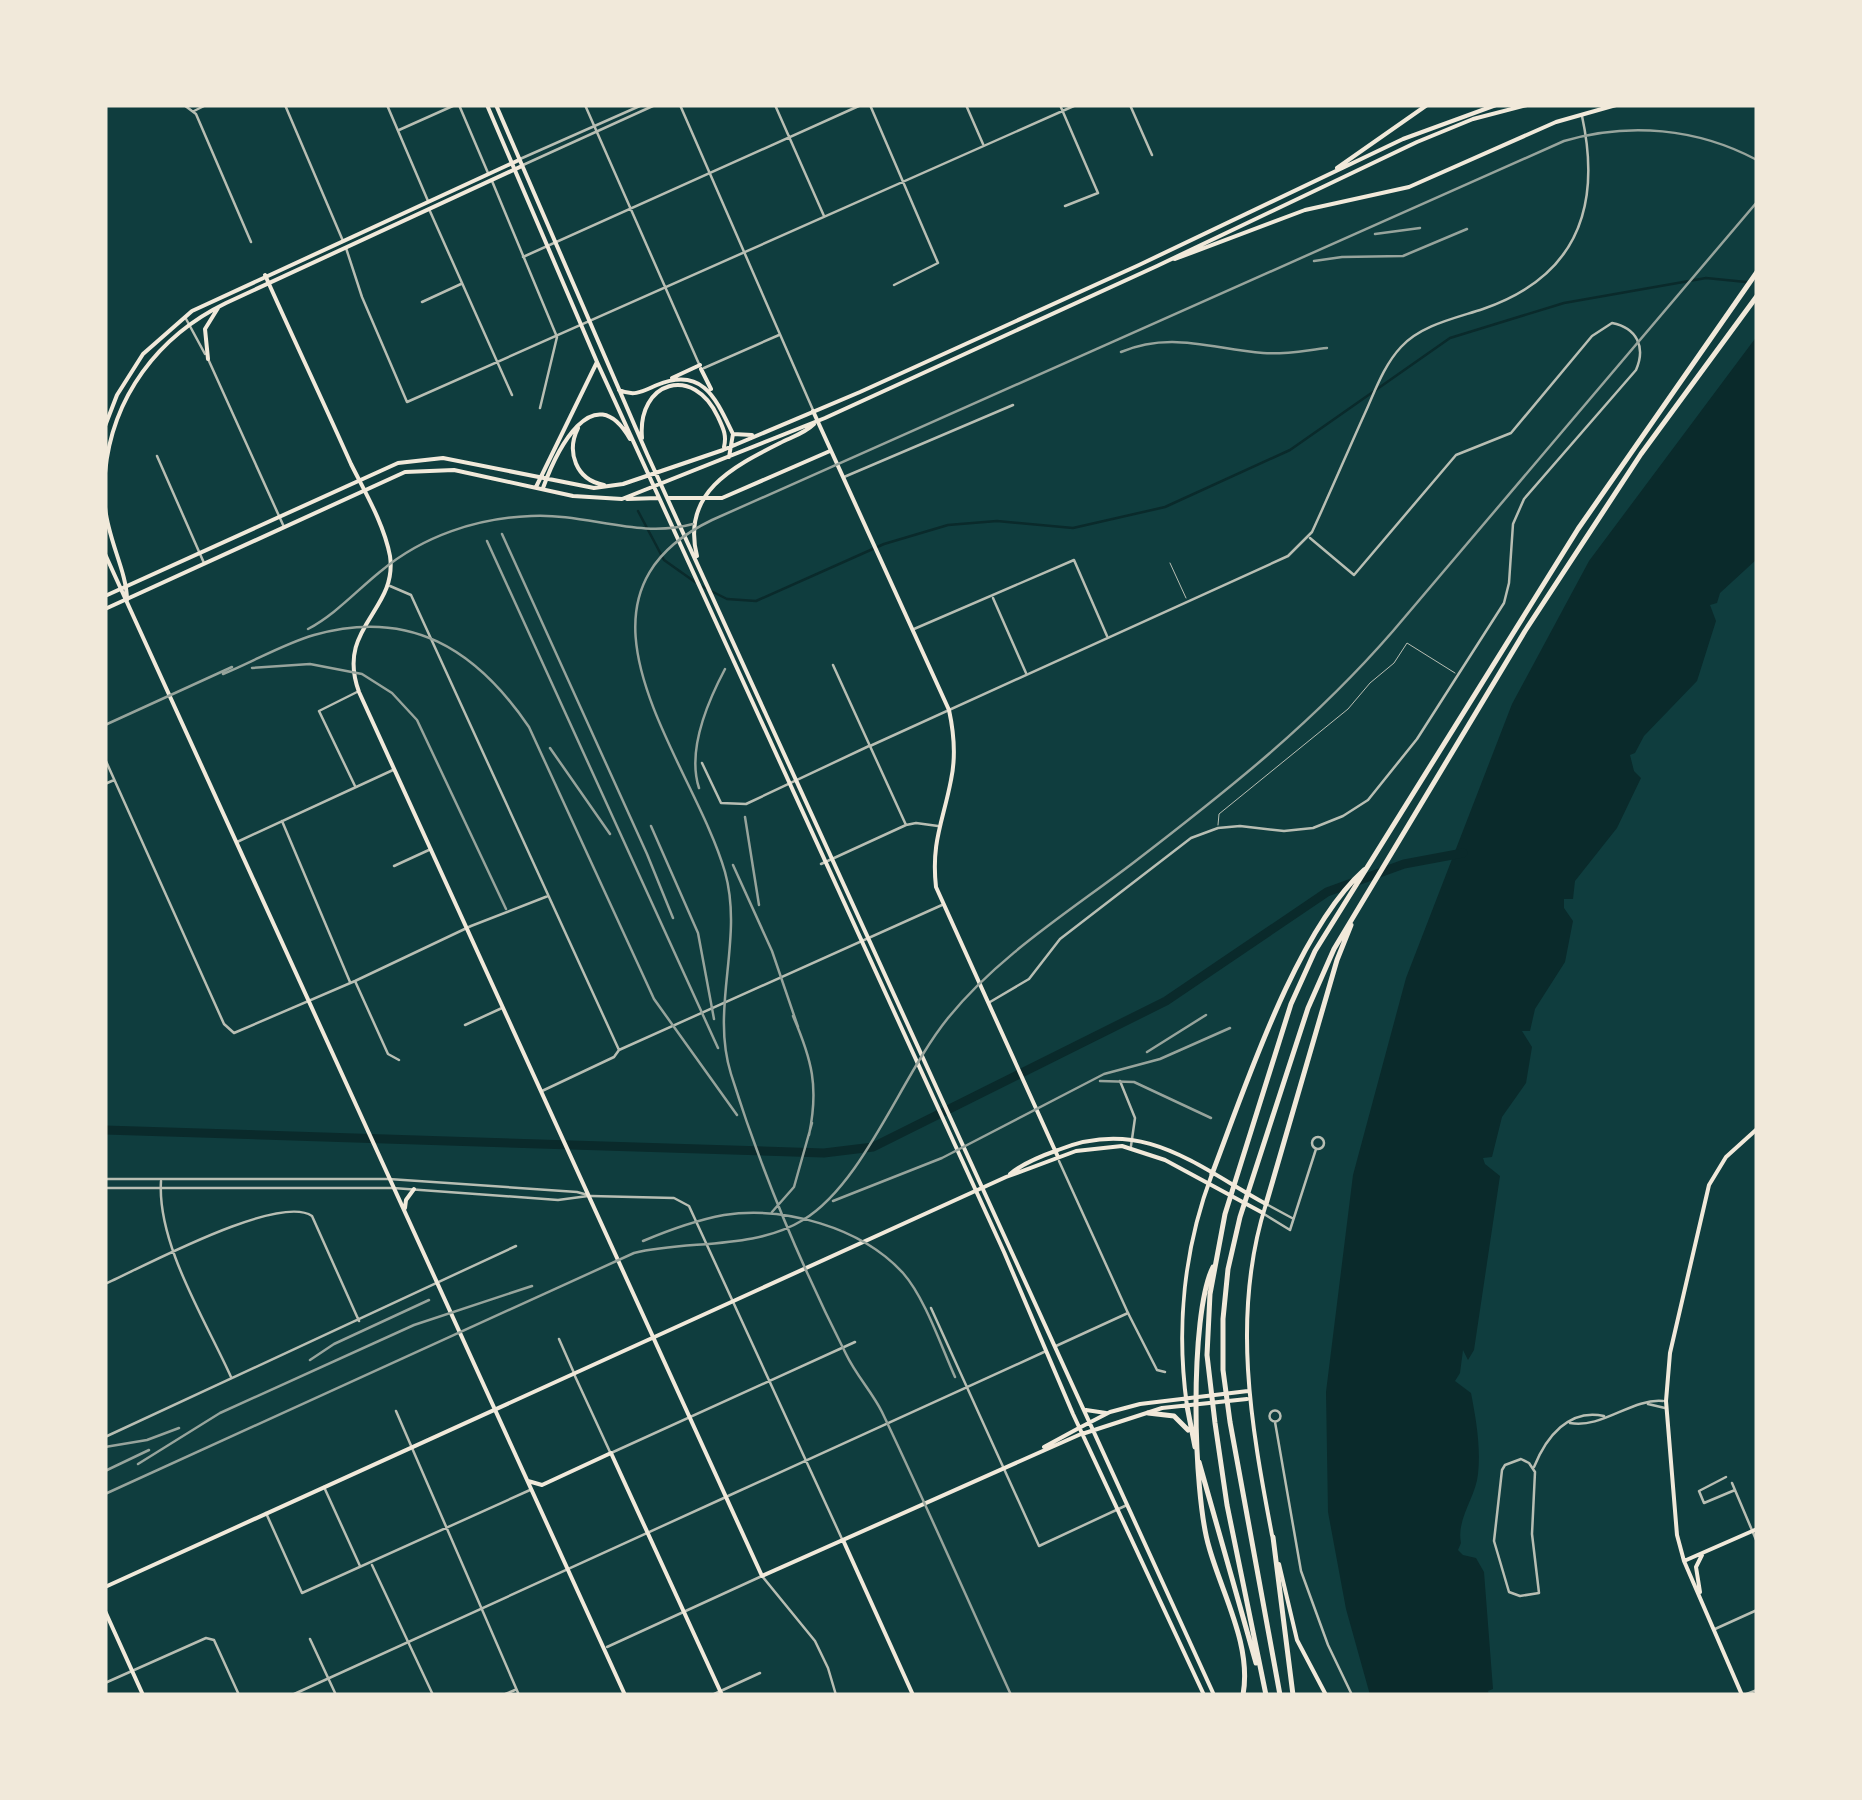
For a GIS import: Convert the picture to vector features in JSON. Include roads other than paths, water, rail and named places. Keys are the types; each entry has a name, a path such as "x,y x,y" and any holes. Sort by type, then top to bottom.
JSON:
{"highway":[{"path":"1266,1695 1227,1506 1209,1372 1209,1306 1224,1214 1291,1004 1315,951 1578,530 1757,272"},
{"path":"1280,1695 1223,1370 1226,1288 1252,1173 1308,1008 1406,824 1587,533 1757,296"},
{"path":"1212,1174 1275,1014 1306,951 1353,880 1368,866"},
{"path":"1266,1204 1337,949"},
{"path":"1215,1262 1206,1279 1200,1315 1199,1496 1209,1549 1244,1662 1243,1695"},
{"path":"1186,1406 1266,1695"},
{"path":"1148,1413 1174,1416 1192,1435"},
{"path":"1272,1537 1293,1695"}],"main road":[{"path":"487,105 597,362 706,582 1007,1250 1080,1431 1204,1695"},
{"path":"496,105 643,453 1214,1695"},
{"path":"1323,176 1427,105"},
{"path":"105,596 398,463 444,458 594,488 614,486 723,450 1139,265 1427,129 1496,105"},
{"path":"622,499 818,421 1429,136 1527,105"},
{"path":"1579,105 1581,114"},
{"path":"1157,266 1305,210 1409,187 1556,122 1616,105"},
{"path":"105,473 113,430 135,381 164,344 190,323 520,163"},
{"path":"105,426 134,366 158,338 185,316 265,275 490,177"},
{"path":"265,275 364,490 390,556 387,586 353,650 352,672 359,692 762,1576 1016,1461 1048,1442 1091,1426 1186,1406 1249,1399"},
{"path":"208,359 206,329 219,306"},
{"path":"543,488 543,478 597,362"},
{"path":"618,389 634,394 701,368 733,434 730,457"},
{"path":"668,381 692,381 713,394"},
{"path":"643,453 642,416 650,399 664,388 684,385 700,391 712,403 726,436 723,450"},
{"path":"814,411 949,710 954,750 952,777 938,826 934,871 942,905 1056,1154"},
{"path":"536,487 569,432 597,414 615,418 643,453"},
{"path":"706,582 694,547 694,522 703,496 720,480 818,421"},
{"path":"582,422 572,442 574,462 588,479 614,486"},
{"path":"733,434 762,433"},
{"path":"105,609 404,472 436,469 594,499 722,498 830,450"},
{"path":"105,508 128,600"},
{"path":"105,554 625,1695"},
{"path":"1743,1695 1684,1561 1677,1535 1666,1401 1668,1364 1709,1185 1733,1150 1757,1129"},
{"path":"105,1586 1056,1154 1096,1138 1132,1138 1163,1148 1266,1204 1248,1289 1248,1391 1272,1537 1297,1640 1326,1695"},
{"path":"1056,1154 1100,1146 1131,1148 1165,1160 1263,1213"},
{"path":"1186,1406 1182,1352 1186,1285 1197,1222 1212,1174"},
{"path":"405,1213 406,1200 414,1189"},
{"path":"1082,1405 1094,1414 1186,1397 1248,1391"},
{"path":"1091,1426 1110,1412"},
{"path":"528,1481 542,1484 611,1453 721,1693"},
{"path":"536,1499 542,1484"},
{"path":"1684,1561 1755,1530"},
{"path":"842,1539 914,1695"},
{"path":"1700,1597 1696,1563 1704,1552"},
{"path":"105,1611 143,1695"}],"street":[{"path":"184,105 194,111 251,242"},
{"path":"194,111 206,105"},
{"path":"285,105 406,402 1076,105"},
{"path":"387,105 512,395"},
{"path":"398,130 457,105 556,337 540,408"},
{"path":"585,105 701,368 781,334"},
{"path":"520,163 642,105"},
{"path":"520,163 655,105"},
{"path":"680,105 814,411"},
{"path":"775,105 825,217"},
{"path":"523,257 861,105"},
{"path":"870,105 938,263"},
{"path":"966,105 984,146"},
{"path":"1060,105 1098,193 1065,206"},
{"path":"1130,105 1152,155"},
{"path":"702,763 721,803 746,804 1288,556 1308,537 1391,359 1408,340 1424,330 1530,289 1562,258 1579,228 1585,205 1588,156 1581,114"},
{"path":"894,285 946,260"},
{"path":"422,302 462,283"},
{"path":"185,316 285,528"},
{"path":"987,1003 1029,979 1060,939 1191,838 1218,828 1240,826 1284,831 1313,828 1344,816 1368,800 1417,739 1504,603 1513,524 1524,500 1638,368 1639,340 1620,325 1604,326 1511,433 1504,439 1468,448 1454,458 1354,575 1308,537"},
{"path":"843,478 1013,405"},
{"path":"157,456 204,565"},
{"path":"912,630 1074,560 1108,637"},
{"path":"387,586 411,595 619,1050"},
{"path":"992,596 1027,674"},
{"path":"833,665 906,825"},
{"path":"356,787 319,711 359,692"},
{"path":"105,759 224,1024 234,1033 548,896"},
{"path":"237,842 395,770"},
{"path":"105,784 115,780"},
{"path":"282,821 388,1054 399,1060"},
{"path":"821,864 906,825 938,826"},
{"path":"394,866 432,849"},
{"path":"542,1091 614,1057 619,1050 942,905"},
{"path":"465,1025 504,1007"},
{"path":"1120,1081 1135,1118 1131,1148"},
{"path":"1263,1213 1290,1230 1316,1149"},
{"path":"1056,1154 1150,1360 1157,1370 1165,1372"},
{"path":"105,1179 389,1180 590,1196"},
{"path":"161,1180 162,1217 174,1253 232,1378"},
{"path":"105,1188 393,1188 558,1200 590,1196 682,1200 691,1209 842,1539"},
{"path":"1266,1204 1293,1218"},
{"path":"105,1284 262,1214 284,1210 308,1212 359,1320"},
{"path":"105,1436 516,1246"},
{"path":"931,1308 1039,1546 1127,1505"},
{"path":"1054,1347 1128,1312"},
{"path":"559,1339 611,1453 855,1342"},
{"path":"292,1695 1045,1351"},
{"path":"1534,1468 1517,1459 1504,1465 1500,1478 1494,1541 1509,1592 1520,1596 1539,1594 1532,1534 1534,1468 1547,1439 1562,1424 1574,1419 1604,1416 1652,1400 1666,1401"},
{"path":"1647,1403 1667,1408"},
{"path":"396,1412 519,1695"},
{"path":"1275,1422 1302,1574 1328,1645 1352,1695"},
{"path":"1726,1477 1699,1491 1704,1503 1735,1490"},
{"path":"1732,1483 1757,1542"},
{"path":"324,1487 360,1568"},
{"path":"266,1514 302,1592 531,1489"},
{"path":"372,1563 433,1695"},
{"path":"604,1648 762,1576 815,1642 836,1695"},
{"path":"1714,1629 1757,1610"},
{"path":"105,1683 206,1638 214,1640 239,1695"},
{"path":"310,1639 336,1695"},
{"path":"712,1695 760,1673"},
{"path":"503,1695 517,1689"},
{"path":"1743,1695 1757,1690"}],"lane":[{"path":"1170,563 1187,601"},
{"path":"1218,828 1219,814 1348,709 1394,663 1406,643 1458,674"}],"water":[{"path":"1757,336 1757,559 1720,593 1717,603 1710,605 1716,621 1697,681 1630,755 1634,771 1641,778 1617,828 1575,881 1573,899 1564,899 1564,908 1573,921 1565,962 1535,1009 1530,1031 1522,1031 1532,1047 1526,1083 1502,1117 1492,1157 1483,1158 1500,1176 1474,1350 1468,1360 1463,1350 1455,1381 1471,1393 1479,1454 1478,1474 1461,1525 1458,1550 1476,1558 1484,1572 1493,1689 1488,1691 1489,1695 1370,1695 1346,1609 1328,1512 1326,1392 1353,1175 1406,978 1512,704 1589,561"}],"waterway":[{"path":"701,586 727,599 756,601 884,544 948,525 997,521 1073,528 1165,507 1290,450 1450,338 1564,303 1706,278 1746,282"},
{"path":"638,511 664,560 695,582"},
{"path":"105,1130 824,1153 873,1147 1166,1001 1327,892 1404,864 1463,853"}],"railway":[{"path":"1011,1695 882,1412 850,1362 813,1286 743,1110 725,1049 730,897 709,828 645,684 636,637 640,593 664,553 712,520 1564,141 1613,131 1662,131 1711,141 1757,160"},
{"path":"105,1494 634,1253 764,1236 803,1220 825,1203 863,1155 931,1042 968,996 1036,935 1236,782 1363,664 1757,202"},
{"path":"1375,234 1420,228"},
{"path":"1314,261 1403,256 1467,229"},
{"path":"1121,352 1174,342 1271,353 1327,348"},
{"path":"308,629 397,559 433,539 471,525 531,516 652,529 693,524"},
{"path":"502,534 673,918"},
{"path":"487,541 718,1048"},
{"path":"223,674 314,635 381,627 438,642 487,676 529,727 654,999 737,1115"},
{"path":"252,668 310,664 362,674 392,693 417,720 506,909"},
{"path":"105,725 232,667"},
{"path":"699,788 697,743 725,669"},
{"path":"550,748 610,834"},
{"path":"745,817 759,905"},
{"path":"651,826 698,933 714,1019"},
{"path":"733,865 772,951 798,1027"},
{"path":"1147,1052 1206,1015"},
{"path":"793,1016 812,1074 809,1135"},
{"path":"833,1201 942,1158 1104,1074 1160,1059 1230,1028"},
{"path":"1100,1081 1134,1082 1211,1118"},
{"path":"772,1212 794,1187 812,1123"},
{"path":"643,1241 704,1220 747,1213 796,1217 844,1232 886,1257 911,1283 955,1377"},
{"path":"138,1464 220,1413 414,1325 532,1286"},
{"path":"310,1360 334,1344 429,1300"},
{"path":"105,1447 147,1440 179,1428"},
{"path":"105,1471 149,1450"}]}
